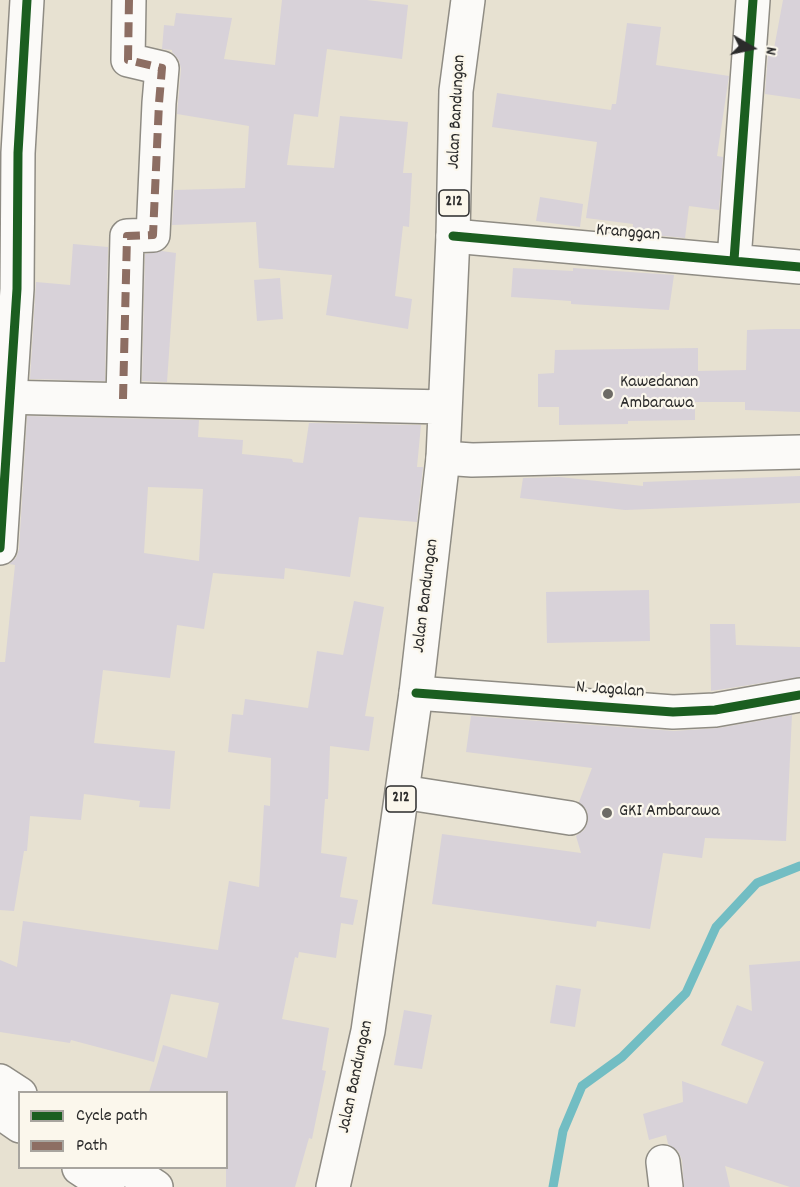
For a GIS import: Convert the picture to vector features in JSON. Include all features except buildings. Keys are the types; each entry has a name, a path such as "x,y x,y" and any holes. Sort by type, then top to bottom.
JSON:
{"street":[{"path":"0,548 5,397 17,289 18,153 27,0"},
{"path":"123,399 127,236 153,235 162,68 128,60 129,0"},
{"name":"Jalan Bandungan","path":"333,1187 368,1031 416,693 443,458 453,236 456,91 468,0"},
{"path":"734,260 753,0"},
{"name":"Kranggan","path":"453,236 800,267"},
{"path":"5,397 445,407"},
{"path":"443,458 472,460 800,452"},
{"name":"N. Jagalan","path":"416,693 673,712 715,710 800,695"},
{"path":"402,792 570,818"},
{"path":"0,1081 18,1093"},
{"path":"0,1112 18,1125"},
{"path":"83,1169 108,1187"},
{"path":"131,1169 156,1187"}],"waterway":[{"path":"553,1187 563,1131 582,1086 622,1057 686,993 716,927 757,883 800,866"}],"marked path":[{"path":"123,399 127,236 153,235 162,68 128,60 129,0"}],"cycle path":[{"path":"0,548 17,289 18,153 27,0"},
{"path":"734,260 753,0"},
{"path":"453,236 800,267"},
{"path":"416,693 673,712 715,710 800,695"}],"place":[{"name":"Kawedanan Ambarawa","path":"608,394"},
{"name":"GKI Ambarawa","path":"607,813"}]}
